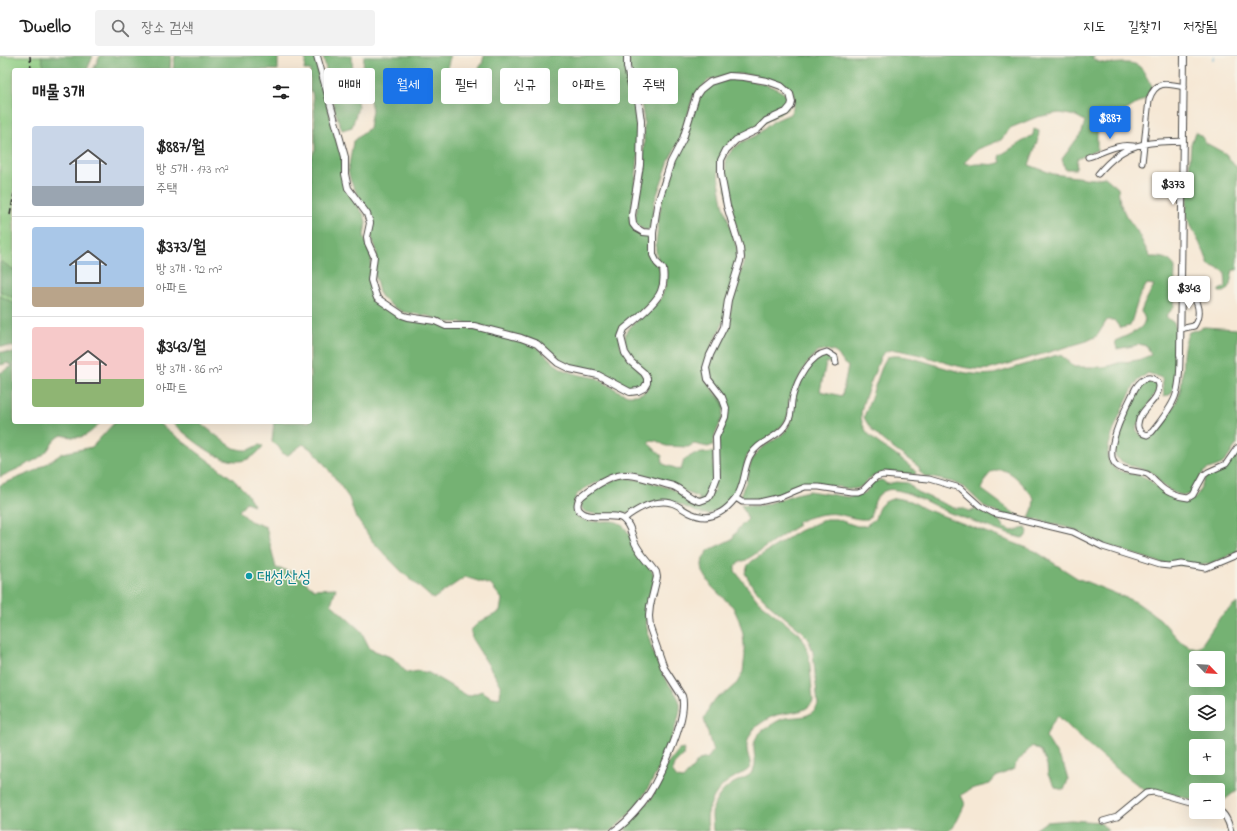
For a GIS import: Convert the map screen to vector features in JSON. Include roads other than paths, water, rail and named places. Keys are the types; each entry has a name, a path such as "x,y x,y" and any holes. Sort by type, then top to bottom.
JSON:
{"street":[{"path":"318,56 345,157 345,174 348,188 367,214 370,223 366,237 374,256 371,280 377,298 408,317 435,321 446,326 474,326 521,338 537,344 558,363 570,369 598,375 630,392 638,392 644,388 647,383 647,378 644,373 631,362 622,345 621,337 624,329 650,306 662,290 664,272 654,259 653,233 657,206 671,162 683,140 690,112 700,90 710,82 729,76 744,77 767,81 781,86 792,98 789,110 766,121 752,133 736,140 726,150 721,160 721,174 726,206 740,248 741,258 728,300 724,327 712,350 706,368 708,379 722,397 726,408 725,417 716,437 717,477 708,498 700,501 686,495 678,488 673,486 629,475 619,475 603,482 579,498 578,506 580,511 604,517 611,516 621,517 624,519 630,527 635,543 656,572 657,577 650,606 650,628 664,668 682,696 684,702 680,723 662,768 641,805 624,825 614,831"},
{"path":"627,56 627,67 630,81 633,91 638,99 641,121 640,165 632,215 633,224 636,228 643,232 653,233"},
{"path":"1184,56 1179,385 1173,404 1152,432 1147,435 1138,429 1138,424 1144,410 1158,392 1160,385 1157,380 1151,378 1139,383 1114,437 1112,459 1115,464 1123,468 1147,474 1168,492 1188,498 1192,496 1204,475 1226,464 1237,448"},
{"path":"1142,163 1151,92 1158,86 1164,84 1184,87"},
{"path":"1088,157 1116,147 1183,141"},
{"path":"1098,174 1108,162 1134,146"},
{"path":"1180,329 1194,326 1198,312 1195,298 1187,290 1181,288"},
{"path":"624,519 637,509 663,502 672,504 701,517 708,518 728,507 736,498 742,485 751,454 785,427 790,416 793,396 803,373 810,362 818,355 827,352 835,358 836,363"},
{"path":"736,498 742,502 759,502 781,497 795,490 819,486 858,492 863,490 876,477 883,475 908,476 929,479 960,488 980,506 993,514 1073,532 1103,547 1160,565 1169,566 1182,564 1206,568 1237,555"},
{"path":"1103,821 1117,817 1146,793 1154,792 1189,802"},
{"path":"1225,817 1231,831"}],"railway":[{"path":"30,56 31,68"},
{"path":"10,215 12,204"}],"place":[{"name":"대성산성","path":"249,576"}]}
